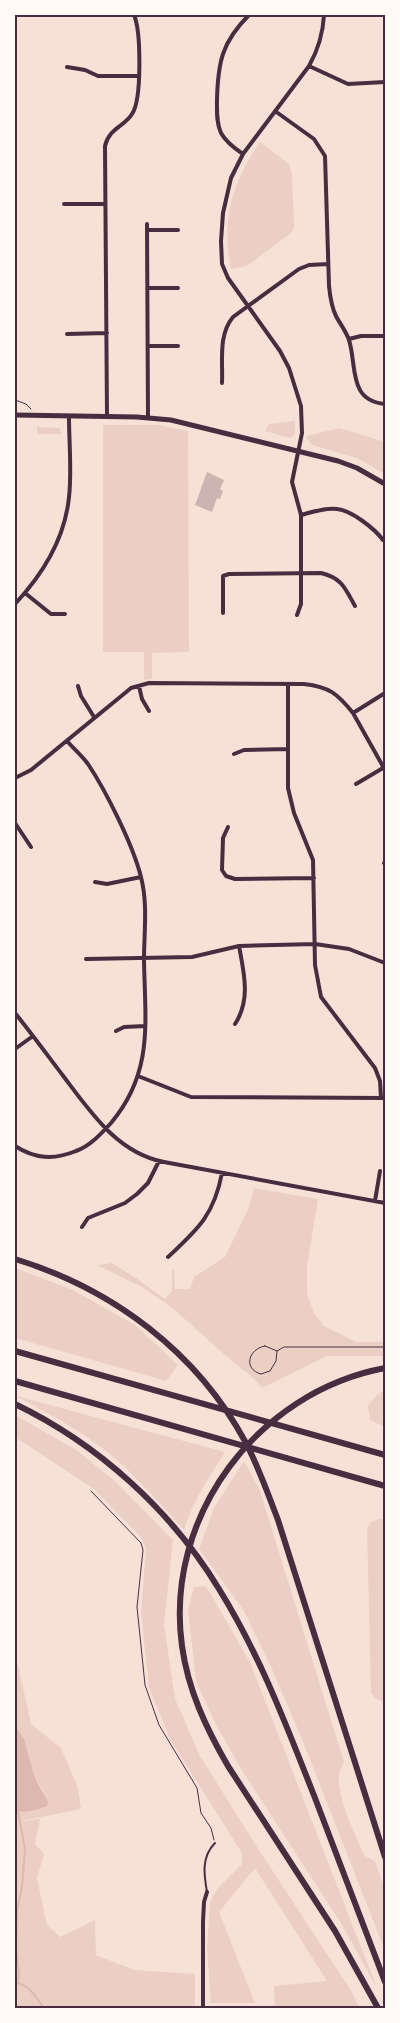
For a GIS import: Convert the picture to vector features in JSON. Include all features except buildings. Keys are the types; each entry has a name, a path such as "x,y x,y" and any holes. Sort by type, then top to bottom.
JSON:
{"highway":[{"path":"15,1259 54,1272 111,1301 152,1330 194,1370 236,1426 253,1457 267,1489 287,1546 385,1857"},
{"path":"15,1350 385,1455"},
{"path":"378,2008 336,1931 228,1766 212,1738 190,1687 183,1653 180,1622 182,1577 194,1534 212,1492 233,1460 267,1425 301,1400 345,1379 385,1368"},
{"path":"15,1381 385,1486"},
{"path":"15,1404 56,1426 100,1457 137,1488 170,1523 209,1573 233,1613 275,1699 385,1982"}],"main road":[{"path":"15,415 148,418 186,423 348,464 385,484"}],"street":[{"path":"107,417 106,140 114,129 129,118 136,108 138,33 134,15"},
{"path":"241,15 245,19"},
{"path":"243,154 230,145 220,132 217,118 217,98 222,54 227,43 249,15"},
{"path":"297,615 301,604 301,515 292,482 299,451 302,424 296,386 280,351 228,278 222,264 221,252 225,200 231,178 243,154 309,66 316,53 321,36 324,15"},
{"path":"309,66 348,84 385,82"},
{"path":"67,67 85,70 98,76 138,76"},
{"path":"275,111 314,139 324,156 328,264 332,307 349,339 357,384 361,392 369,400 385,404"},
{"path":"64,204 106,204"},
{"path":"147,224 148,418"},
{"path":"147,230 178,230"},
{"path":"222,383 223,336 226,325 248,305 299,268 309,265 328,264"},
{"path":"148,288 178,288"},
{"path":"67,334 107,334"},
{"path":"349,339 361,336 385,336"},
{"path":"148,346 178,346"},
{"path":"15,604 52,554 67,512 70,496 69,417"},
{"path":"301,515 326,509 337,509 347,512 377,531 382,540"},
{"path":"223,613 223,576 320,573 339,580 355,606"},
{"path":"25,593 51,614 65,614"},
{"path":"15,778 31,770 68,741 94,717 125,693 139,686 149,683 288,684 319,686 330,690 339,696 352,713 384,769 356,784"},
{"path":"138,1076 191,1097 383,1098 375,1068 321,997 315,965 313,860 290,801 288,684"},
{"path":"78,686 80,696 94,717"},
{"path":"139,686 142,699 149,711"},
{"path":"352,713 385,693"},
{"path":"15,1146 38,1157 52,1158 80,1149 105,1129 125,1106 138,1076 145,1048 144,957 146,918 141,877 112,807 87,763 68,741"},
{"path":"234,754 244,750 288,749"},
{"path":"15,823 31,847"},
{"path":"228,827 222,838 222,870 226,876 234,879 314,878"},
{"path":"95,882 107,884 141,877"},
{"path":"86,959 202,956 239,946 314,944 349,949 385,963"},
{"path":"235,1024 243,1012 245,994 244,970 239,946"},
{"path":"15,1013 105,1129 133,1149 159,1161 385,1203"},
{"path":"116,1031 124,1027 145,1026"},
{"path":"15,1049 33,1036"},
{"path":"82,1227 88,1218 125,1202 137,1194 148,1183 159,1161"},
{"path":"375,1201 380,1170"},
{"path":"168,1257 192,1234 207,1216 219,1192 222,1173"},
{"path":"203,2008 203,1922 207,1892"}],"lane":[{"path":"207,1892 204,1878 205,1858 209,1848 215,1843"}],"path":[{"path":"15,400 31,407"},
{"path":"277,1351 265,1346 258,1347 250,1356 250,1367 257,1373 266,1373 273,1366 277,1351 284,1347 385,1347"},
{"path":"91,1491 141,1543 143,1550 137,1607 145,1685 159,1726 197,1788 201,1813 212,1828 215,1843"}],"shaded area":[{"path":"260,142 289,164 292,175 294,226 292,232 247,266 231,269 227,234 231,202 242,172"},
{"path":"295,421 295,434 290,438 265,431 269,424"},
{"path":"103,425 158,425 188,431 189,652 152,653 152,679 144,680 144,652 103,652"},
{"path":"37,427 59,428 62,434 37,434"},
{"path":"339,428 385,442 385,474 357,458 315,446 308,440 307,436"},
{"path":"254,1188 318,1199 307,1266 307,1294 314,1313 324,1326 356,1342 385,1342 385,1356 327,1356 262,1388 251,1376 170,1306 140,1286 97,1265 112,1263 165,1299 172,1291 172,1270 174,1269 175,1289 190,1289 194,1277 225,1257 249,1207"},
{"path":"15,1268 73,1290 135,1325 178,1365 166,1381 15,1338"},
{"path":"385,1390 385,1427 370,1420 368,1406 377,1395"},
{"path":"16,1396 225,1452 197,1499 184,1530 152,1495 106,1451 69,1426"},
{"path":"15,1415 75,1449 115,1481 173,1540 164,1624 175,1699 200,1756 352,1992 359,2008 275,2008 274,1986 327,1981 255,1868 219,1912 255,2003 211,2003 207,1949 210,1902 218,1888 242,1864 242,1853 171,1741 149,1688 141,1613 146,1548 141,1537 94,1489 15,1437"},
{"path":"244,1461 260,1491 344,1762 339,1773 340,1792 343,1803 365,1856 375,1861 385,1889 385,1951 304,1744 271,1667 244,1611 199,1549 214,1508"},
{"path":"385,1519 385,1703 375,1698 371,1692 367,1528 371,1522"},
{"path":"206,1586 250,1662 377,1988 339,1920 241,1769 214,1721 196,1681 188,1610 194,1587"},
{"path":"15,1651 31,1724 61,1748 78,1788 81,1809 16,1822 40,1819 35,1844 44,1854 37,1878 47,1925 60,1937 95,1920 96,1955 134,1970 195,1974 195,2008 15,2008 15,1809 44,1792 35,1778 24,1739 15,1725"},
{"path":"15,1725 24,1739 35,1778 48,1802 47,1806 31,1811 15,1809"}],"waterway":[{"path":"18,1811 25,1849 22,1887 17,1911 16,1947 19,1973 18,1982"},
{"path":"15,1983 28,1988 44,2008"}]}
